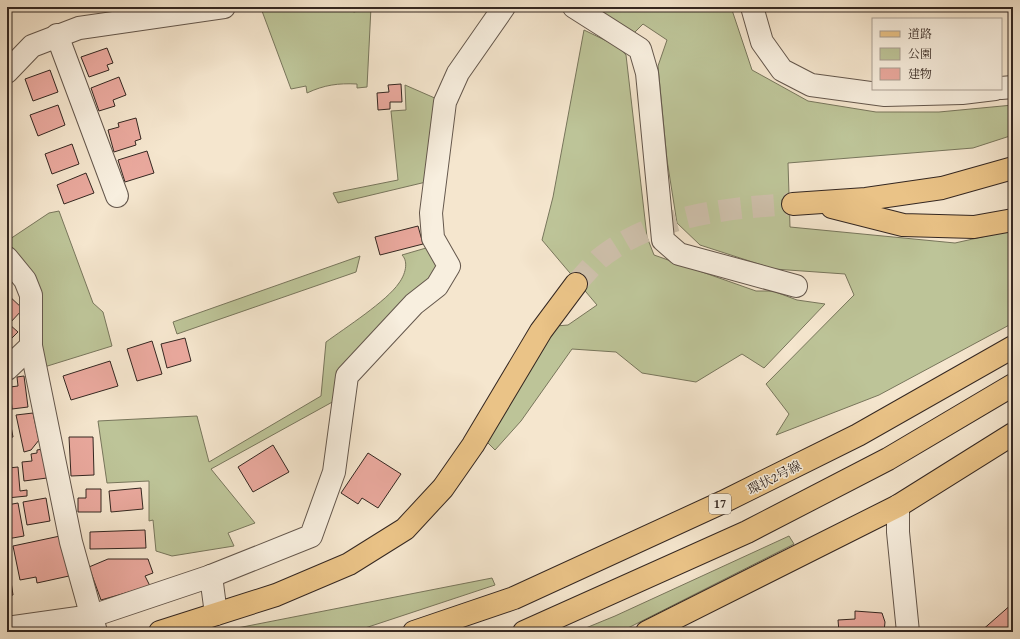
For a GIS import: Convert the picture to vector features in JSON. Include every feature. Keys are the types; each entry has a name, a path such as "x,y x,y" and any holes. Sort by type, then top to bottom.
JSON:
{"main road":[{"path":"1013,168 942,188 866,199 803,203 903,225 974,227 1013,220"},
{"path":"160,632 276,595 349,564 404,529 443,488 473,445 541,332 576,284"},
{"name":"環状2号線","path":"414,632 514,598 722,502 858,435 1013,347"},
{"path":"524,632 747,532 888,459 1013,385"},
{"path":"647,632 898,506 1013,434"}],"street":[{"path":"7,72 32,46 79,28 224,7"},
{"path":"7,628 94,624 311,536 334,472 347,376 414,304 437,286 449,266 433,238 430,213 445,102 458,73 504,7"},
{"path":"574,7 640,49 647,73 662,240 679,254 796,286"},
{"path":"752,7 762,42 782,70 811,85 886,95 962,93 987,90"},
{"path":"57,36 117,196"},
{"path":"1002,88 1013,87"},
{"path":"7,258 26,280 30,295 31,346 71,542 94,624"},
{"path":"7,369 31,346"},
{"path":"898,506 898,532 908,632"},
{"path":"211,576 216,614"}],"green space":[{"path":"287,7 345,7 354,12 371,7 367,87 357,88 357,84 337,84 325,86 307,93 306,86 291,89 262,11"},
{"path":"586,7 731,7 752,70 808,101 876,112 939,112 1013,105 1013,135 973,148 788,163 790,227 955,243 1013,230 1013,323 879,395 776,435 789,414 766,384 854,295 845,274 774,269 700,245 677,223 667,160 658,66 667,40 643,24 632,35"},
{"path":"584,30 619,47 626,55 647,237 654,255 756,291 773,291 797,300 825,304 764,368 742,354 696,382 642,373 616,352 572,349 521,421 495,450 486,441 556,326 568,325 597,305 542,240 553,197"},
{"path":"405,85 437,99 426,182 338,203 333,193 398,180 391,111 406,110"},
{"path":"59,211 93,303 103,312 112,346 41,368 25,263 7,246 7,241 49,213"},
{"path":"424,241 439,272 336,400 211,469 255,523 228,533 234,546 172,556 156,551 153,520 149,521 149,481 107,483 98,421 197,416 209,462 321,396 326,342 376,306 393,290 401,280 406,265 402,255 426,248"},
{"path":"360,256 356,272 177,334 173,322"},
{"path":"789,536 794,544 626,629 619,632 576,632 615,616"},
{"path":"492,578 495,585 353,632 217,632"}],"building":[{"path":"107,48 113,63 107,65 109,70 89,77 81,57"},
{"path":"50,70 58,92 33,101 25,79"},
{"path":"119,77 126,95 113,100 115,106 99,111 91,88"},
{"path":"401,84 402,102 390,102 390,109 378,110 377,93 389,92 388,85"},
{"path":"58,105 65,125 38,136 30,115"},
{"path":"136,118 141,139 135,141 136,145 114,152 108,130 119,127 118,123"},
{"path":"72,144 79,164 52,174 45,154"},
{"path":"147,151 154,173 125,182 118,160"},
{"path":"86,173 94,193 64,204 57,185"},
{"path":"418,226 423,244 380,255 375,237"},
{"path":"7,294 23,309 9,324 18,332 7,343"},
{"path":"185,338 191,361 167,368 161,344"},
{"path":"152,341 162,374 137,381 127,349"},
{"path":"110,361 118,386 71,400 63,376"},
{"path":"24,376 28,407 12,409 10,387 18,386 17,377"},
{"path":"7,405 13,437 7,438"},
{"path":"33,413 39,440 31,450 24,452 16,415"},
{"path":"69,437 93,437 94,475 71,476"},
{"path":"273,445 289,472 253,492 238,467"},
{"path":"43,449 47,478 24,481 22,462 32,461 31,454 37,453 37,450"},
{"path":"368,453 401,474 378,508 362,498 358,504 341,493"},
{"path":"18,467 20,491 27,490 27,496 7,498 8,468"},
{"path":"141,488 143,509 111,512 109,491"},
{"path":"86,489 101,489 101,512 78,512 78,498 86,498"},
{"path":"46,498 50,521 27,525 23,502"},
{"path":"18,503 24,536 7,539 7,505"},
{"path":"145,530 146,548 90,549 90,532"},
{"path":"60,536 69,576 37,583 36,577 20,580 13,546"},
{"path":"7,555 13,595 7,596"},
{"path":"108,559 148,559 153,573 145,576 150,586 101,600 89,567"},
{"path":"1013,603 1013,632 980,632"},
{"path":"855,611 882,613 885,622 884,632 839,632 838,620 855,619"}],"tunnel":[{"path":"576,284 599,259 620,244 643,232 666,223 691,216 742,208 793,204"}]}
